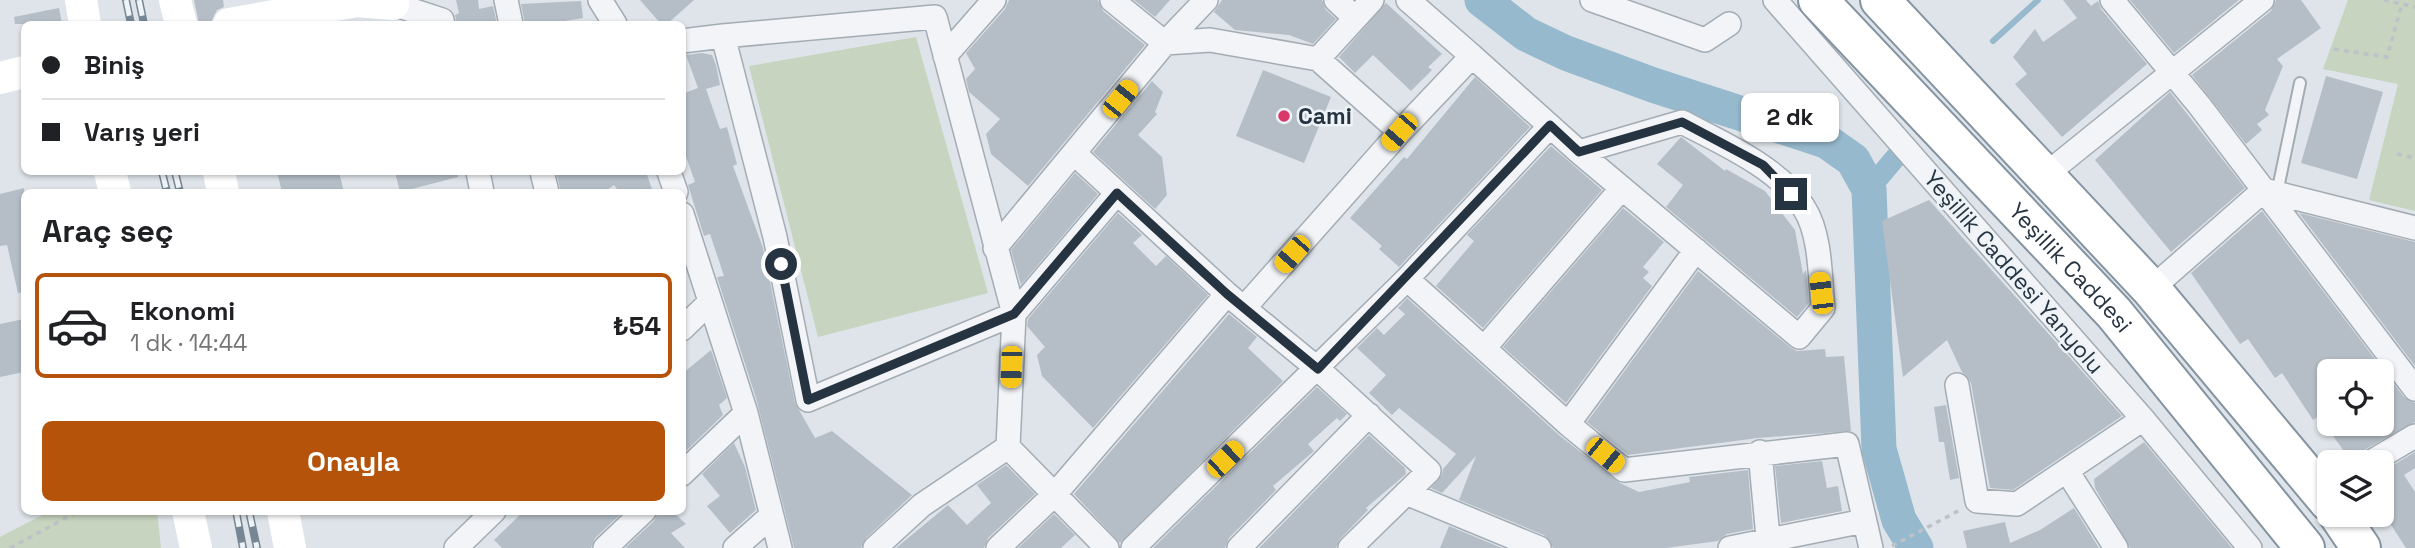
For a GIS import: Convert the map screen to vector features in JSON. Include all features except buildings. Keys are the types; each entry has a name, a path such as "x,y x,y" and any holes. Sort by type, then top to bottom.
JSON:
{"highway":[{"name":"Yeşillik Caddesi","path":"1818,0 2115,313 2305,548"},
{"name":"Yeşillik Caddesi","path":"1892,4 2044,176 2151,289 2317,483"},
{"name":"Yeşillik Caddesi","path":"2348,527 2361,548"}],"street":[{"path":"80,0 84,21"},
{"path":"175,0 180,21"},
{"path":"506,0 510,21"},
{"path":"600,0 613,21"},
{"path":"944,56 994,0"},
{"path":"1112,0 1166,43 1210,40 1318,60 1399,132"},
{"path":"995,247 1166,43 1206,0"},
{"path":"1336,0 1355,18"},
{"path":"1318,60 1372,0"},
{"path":"1408,0 1579,152 1799,337 1824,308 1813,233 1804,208 1763,165 1682,122 1579,152"},
{"path":"1592,0 1705,40 1729,24"},
{"name":"Yeşillik Caddesi Yanyolu","path":"1775,0 2143,419 2250,548"},
{"path":"2112,0 2271,191 2415,389"},
{"path":"2044,176 2262,0"},
{"path":"246,21 357,1 442,21"},
{"path":"325,21 389,10"},
{"path":"686,41 935,17 1014,314 1008,447 1107,548"},
{"path":"723,36 775,237 808,400 1014,314 1117,193"},
{"path":"998,548 1055,494 1235,301 1472,56"},
{"path":"0,62 21,58"},
{"path":"0,78 21,73"},
{"path":"0,99 21,95"},
{"path":"1133,548 1407,279 1550,125"},
{"path":"1075,154 1235,301 1318,369 1429,471 1350,548"},
{"path":"1485,347 1622,188"},
{"path":"2271,191 2415,228"},
{"path":"2151,289 2271,191"},
{"path":"686,227 746,413 779,548"},
{"path":"1568,424 1696,250"},
{"path":"1407,279 1568,424 1624,470 1760,452 1847,444 1871,548"},
{"path":"686,325 710,302"},
{"path":"1957,385 1977,501 2018,504 2143,419"},
{"path":"686,470 746,413"},
{"path":"1239,548 1369,415"},
{"path":"2391,450 2415,436"},
{"path":"874,548 922,505 1008,447"},
{"path":"1760,452 1769,544"},
{"path":"2067,471 2116,548"},
{"path":"1406,493 1539,548"},
{"path":"189,515 196,548"},
{"path":"289,515 290,548"},
{"path":"456,548 490,515"},
{"path":"605,548 640,515"},
{"path":"735,548 771,516"},
{"path":"1730,548 1769,544 1864,521"}],"lane":[{"path":"2271,191 2300,83"}],"path":[{"path":"2384,0 2415,7"},
{"path":"2334,49 2387,57 2402,4"},
{"path":"2397,154 2415,158"},
{"path":"1888,548 1977,501"},
{"path":"10,548 72,515"}],"green space":[{"path":"2348,0 2415,0 2415,211 2369,200 2398,84 2323,69"},
{"path":"916,37 988,293 818,337 749,66"},
{"path":"42,515 157,515 161,548 0,548 0,537"}],"waterway":[{"path":"1482,0 1526,34 1566,53 1653,85 1826,141 1853,160 1869,189 1879,449 1899,520 1916,548"},
{"path":"1993,41 2038,0"},
{"path":"1869,189 1896,157"}],"railway":[{"path":"126,0 130,21"},
{"path":"139,0 143,21"},
{"path":"163,175 166,189"},
{"path":"176,175 179,189"},
{"path":"237,515 243,548"},
{"path":"250,515 257,548"}],"place":[{"name":"Cami","path":"1284,116"}],"route":[{"path":"781,264 808,400 1014,314 1117,193 1244,309 1318,369 1407,279 1550,125 1579,152 1682,122 1763,165 1791,194"}]}
